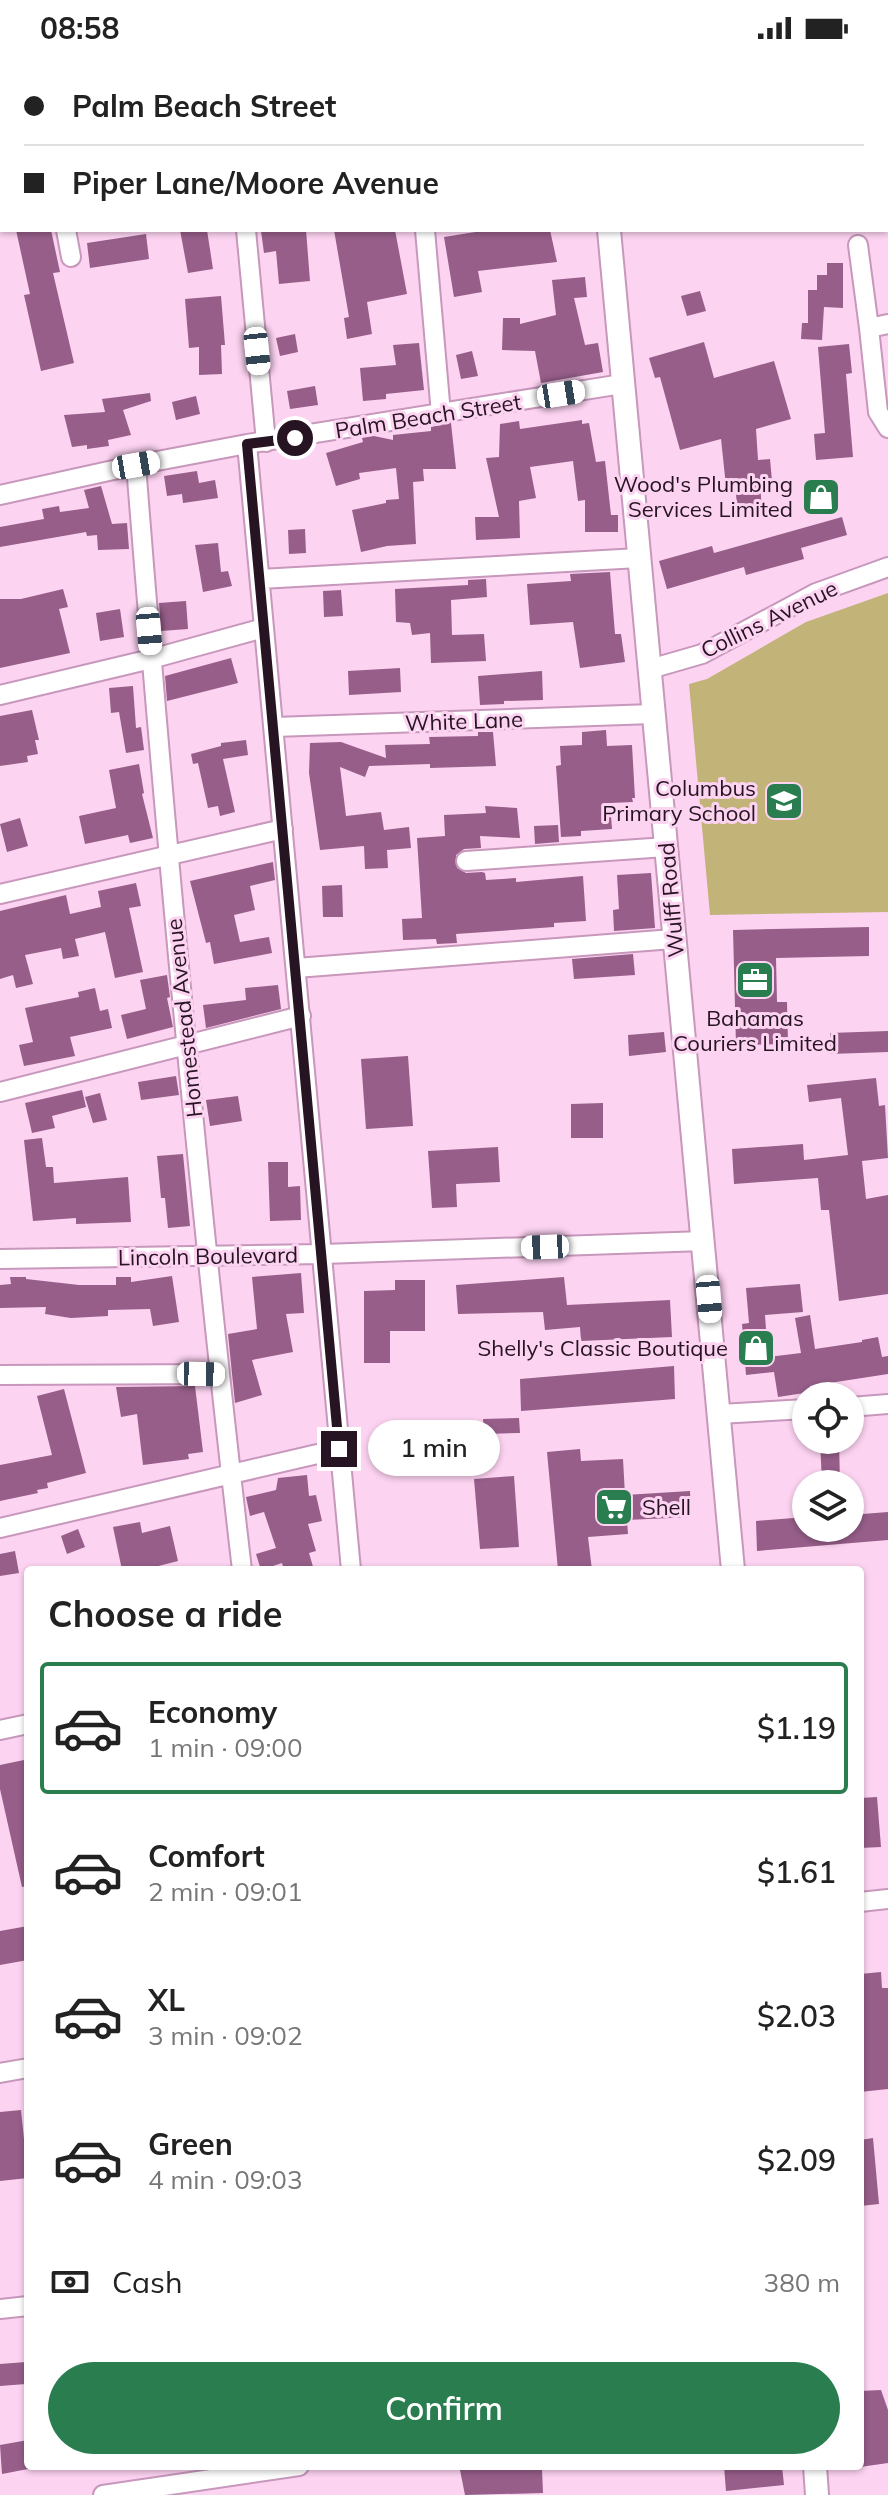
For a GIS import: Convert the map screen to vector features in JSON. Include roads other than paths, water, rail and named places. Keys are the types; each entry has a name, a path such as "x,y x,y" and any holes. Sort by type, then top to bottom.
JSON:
{"main road":[{"name":"Wulff Road","path":"609,232 733,1566"},
{"path":"815,2470 817,2495"}],"street":[{"path":"66,232 71,257"},
{"path":"246,232 260,579 351,1566"},
{"path":"425,232 441,414"},
{"path":"858,245 878,412 888,428"},
{"path":"869,328 888,324"},
{"name":"Palm Beach Street","path":"0,495 256,443 622,384"},
{"name":"Homestead Avenue","path":"136,465 167,855 188,1044 206,1255 242,1566"},
{"path":"260,579 639,558"},
{"name":"Collins Avenue","path":"650,669 702,654 816,593 888,567"},
{"path":"0,695 264,628"},
{"name":"White Lane","path":"274,727 653,714"},
{"path":"0,894 283,829"},
{"path":"466,861 666,847"},
{"path":"296,968 673,939"},
{"path":"0,1092 301,1016"},
{"name":"Lincoln Boulevard","path":"0,1259 323,1254 704,1241"},
{"path":"0,1375 220,1374"},
{"path":"864,1406 888,1404"},
{"path":"719,1414 792,1410"},
{"path":"0,1528 339,1449"},
{"path":"0,1730 24,1725"},
{"path":"864,1902 888,1899"},
{"path":"0,2073 24,2069"},
{"path":"0,2309 24,2306"},
{"path":"103,2495 272,2470"}],"place":[{"name":"Wood's Plumbing Services Limited","path":"821,497"},
{"name":"Columbus Primary School","path":"784,801"},
{"name":"Bahamas Couriers Limited","path":"755,980"},
{"name":"Shelly's Classic Boutique","path":"756,1348"},
{"name":"Shell","path":"614,1507"}]}
